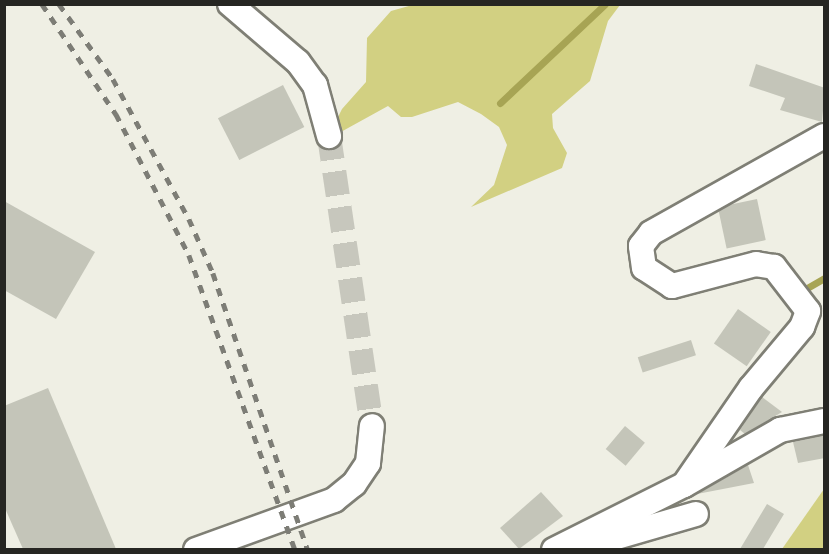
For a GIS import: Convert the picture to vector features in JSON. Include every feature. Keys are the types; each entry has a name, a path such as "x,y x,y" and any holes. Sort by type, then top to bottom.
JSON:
{"street":[{"path":"230,4 298,62 315,85 329,136"},
{"path":"684,486 751,388 802,327 808,310 797,289 774,267 756,264 672,286 644,268 641,246 651,233 825,136"},
{"path":"554,549 684,486 780,430 825,421"},
{"path":"196,549 334,500 354,484 368,463 372,426"},
{"path":"583,549 696,514"}],"shaded area":[{"path":"416,4 620,5 608,21 590,81 552,114 553,128 567,153 562,168 471,207 494,185 507,145 499,127 481,114 458,102 412,117 401,117 388,106 339,133 336,121 342,109 366,82 367,38 391,11"},
{"path":"824,489 824,549 782,549"}],"building":[{"path":"756,64 825,88 822,122 780,110 785,98 749,86"},
{"path":"283,85 304,127 239,160 218,118"},
{"path":"757,199 766,240 727,248 718,207"},
{"path":"4,201 95,252 56,319 4,290"},
{"path":"738,309 771,332 747,366 714,343"},
{"path":"691,340 696,355 643,373 638,357"},
{"path":"48,388 116,549 23,549 4,506 4,406"},
{"path":"762,397 782,412 745,434 740,430"},
{"path":"625,426 645,443 626,466 606,449"},
{"path":"825,435 825,458 798,463 793,442"},
{"path":"748,465 754,483 697,494"},
{"path":"541,492 563,516 519,549 500,528"},
{"path":"767,504 784,514 763,549 740,549"}],"waterway":[{"path":"500,103 605,4"},
{"path":"807,288 824,278"}],"tunnel":[{"path":"329,136 372,426"}],"railway":[{"path":"42,4 116,114 189,255 295,550"},
{"path":"59,4 113,79 189,219 213,273 308,550"}]}
